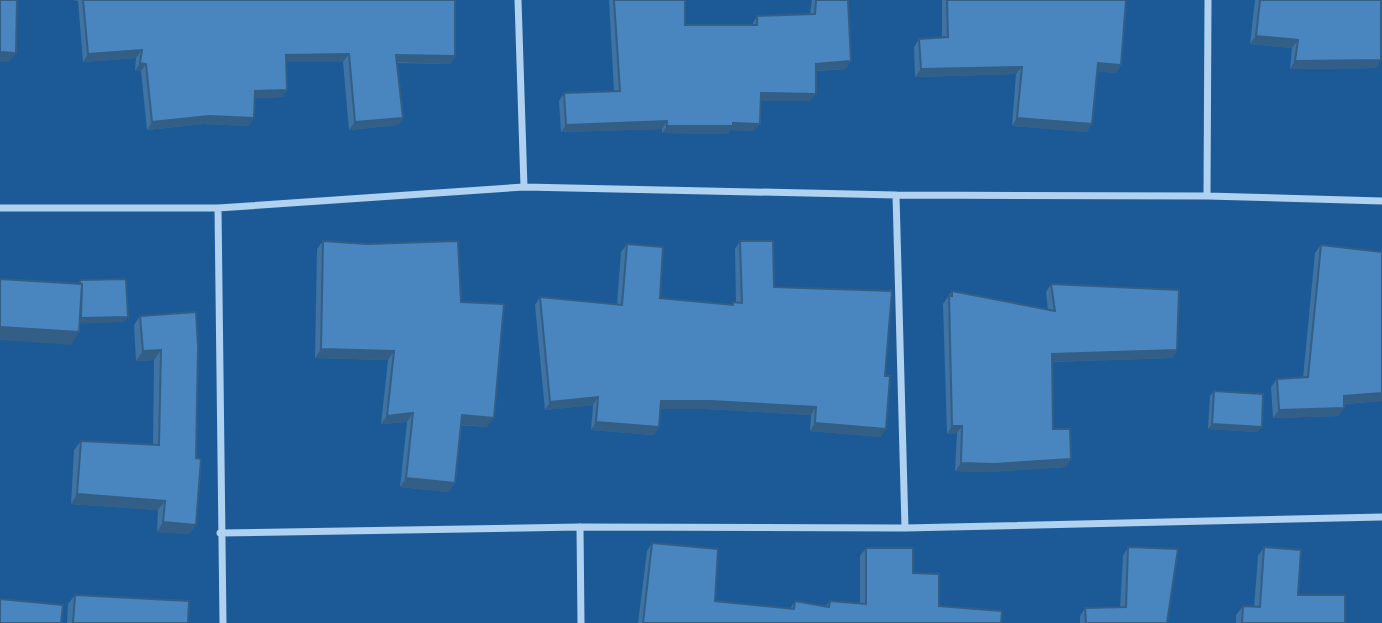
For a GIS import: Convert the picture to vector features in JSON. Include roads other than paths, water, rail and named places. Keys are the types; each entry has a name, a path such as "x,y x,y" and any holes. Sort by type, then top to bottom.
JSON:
{"street":[{"path":"518,0 524,187"},
{"path":"1208,0 1208,196"},
{"path":"0,208 218,208 524,187 896,195 1208,196 1382,201"},
{"path":"896,195 905,528"},
{"path":"218,208 223,623"},
{"path":"220,533 580,527 905,528 1382,517"},
{"path":"580,527 581,623"}]}
